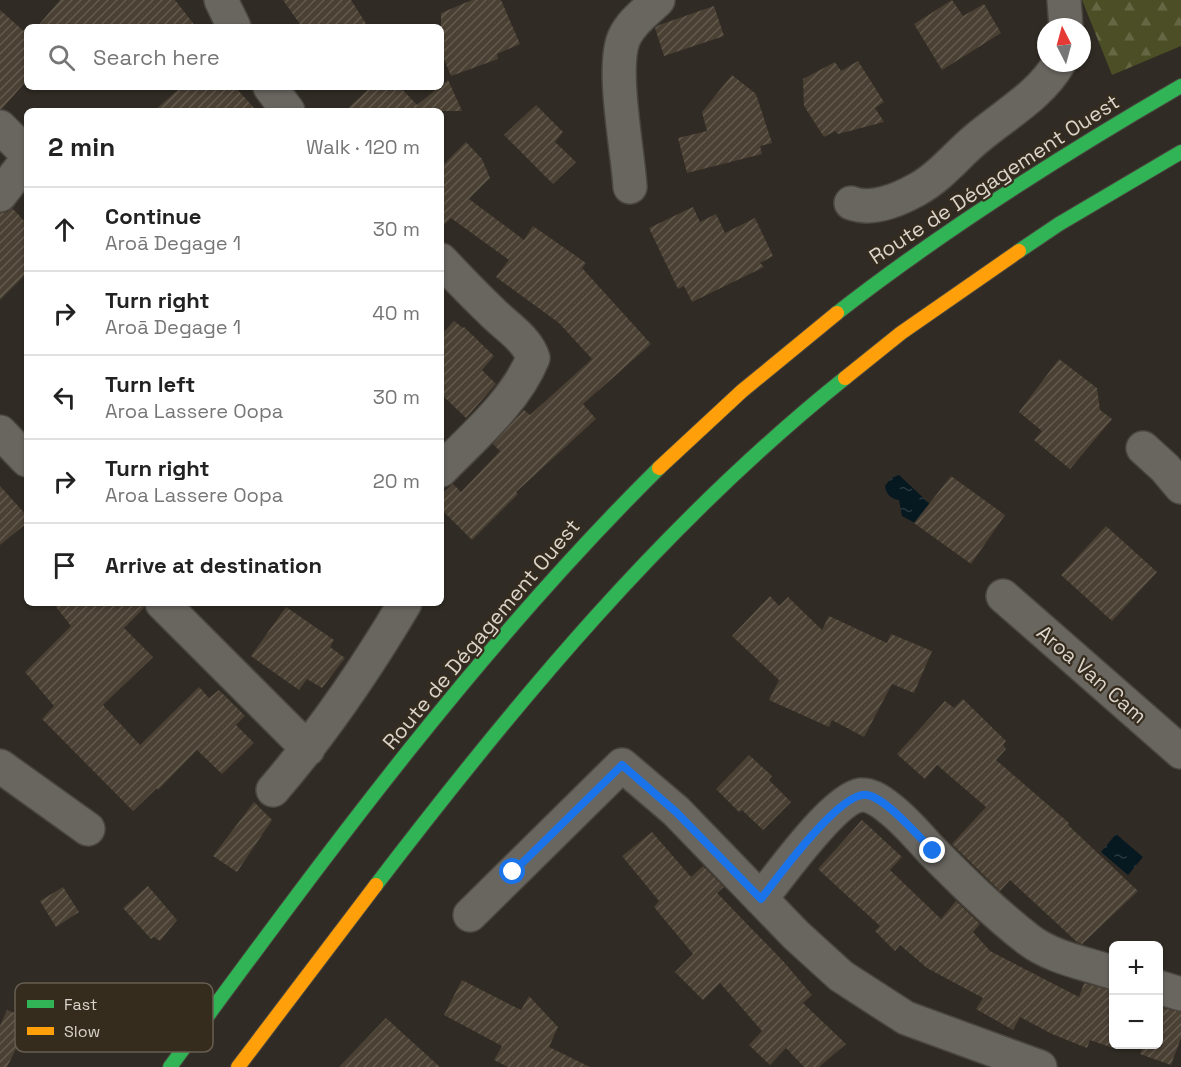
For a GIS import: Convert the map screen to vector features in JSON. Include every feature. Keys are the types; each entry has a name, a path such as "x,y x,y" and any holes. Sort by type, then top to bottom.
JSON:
{"highway":[{"name":"Route de Dégagement Ouest","path":"213,1010 311,877 443,706 517,616 605,521 658,468 771,365 899,265 962,220 1084,141 1181,86"},
{"path":"238,1067 424,821 514,710 607,602 699,508 806,409 902,333 1059,224 1181,152"},
{"name":"Route de Dégagement Ouest","path":"171,1067 182,1052"}],"street":[{"path":"221,0 233,24"},
{"path":"630,187 619,57 624,38 635,21 658,0"},
{"path":"1064,0 1065,18"},
{"path":"851,202 861,207 880,205 917,190 943,170 976,139 1035,94 1054,72"},
{"path":"272,90 286,108"},
{"path":"0,126 24,151"},
{"path":"0,195 24,163"},
{"path":"444,263 491,312 524,342 533,358 527,373 511,396 444,467"},
{"path":"0,432 24,457"},
{"path":"1143,448 1166,468 1181,487"},
{"name":"Aroa Van Cam","path":"1003,596 1181,752"},
{"path":"165,606 308,749"},
{"path":"273,790 308,749 370,661 403,606"},
{"path":"470,915 622,765 676,812 841,976 906,1017 1040,1067"},
{"path":"0,766 88,829"},
{"path":"761,899 830,816 852,798 868,795 890,808 987,903 1030,941 1057,956 1109,972"},
{"path":"1163,989 1181,994"}],"green space":[{"path":"1082,0 1181,0 1181,46 1112,75"}],"water":[{"path":"899,475 931,505 917,524 902,516 899,500 891,497 886,491 886,484"},
{"path":"1116,834 1143,857 1128,875 1101,852"}],"building":[{"path":"60,0 175,0 194,24 40,24"},
{"path":"283,0 351,0 366,24 300,24"},
{"path":"472,0 501,0 520,44 497,54 498,59 451,76 444,59 444,24 441,24 441,13"},
{"path":"952,0 963,16 984,4 1001,33 942,70 914,24"},
{"path":"714,6 724,36 664,56 655,28"},
{"path":"0,10 24,31 24,83 0,109"},
{"path":"858,61 884,102 875,108 884,122 838,134 835,131 824,137 804,106 803,79 835,62 841,71"},
{"path":"732,75 756,94 772,143 760,146 762,154 687,173 678,138 707,131 702,112"},
{"path":"448,80 462,111 444,111 444,108 348,108 368,90 403,90 417,105 436,90 444,90 444,83"},
{"path":"178,90 238,90 254,108 157,108"},
{"path":"536,105 563,132 555,142 576,162 553,184 504,135"},
{"path":"466,142 482,159 490,178 469,199 524,240 533,226 586,263 582,268 651,344 583,404 596,419 516,492 518,494 472,540 444,512 444,492 453,484 461,492 500,451 493,444 524,410 530,415 592,359 559,323 496,277 509,260 451,218 444,225 444,164"},
{"path":"693,207 700,222 716,214 725,233 755,218 773,256 760,263 764,267 692,302 684,286 678,289 649,228"},
{"path":"12,208 24,221 24,276 0,300 0,213"},
{"path":"454,321 464,327 494,356 482,370 496,384 466,418 444,397 444,332"},
{"path":"1059,359 1097,388 1100,410 1112,419 1070,469 1034,440 1042,431 1019,412"},
{"path":"951,476 1005,515 971,564 914,523"},
{"path":"0,486 24,513 24,525 0,545"},
{"path":"1106,526 1157,572 1112,621 1061,575"},
{"path":"770,596 779,606 788,597 822,630 829,616 887,643 891,634 932,651 914,693 892,684 864,737 832,720 829,727 769,700 779,680 732,636"},
{"path":"55,606 144,606 124,628 153,657 103,705 140,745 199,687 209,698 219,690 245,716 236,725 254,743 222,774 197,750 158,790 157,788 133,811 42,719 54,706 25,672 71,626"},
{"path":"286,607 334,640 330,647 345,658 322,688 307,679 299,690 251,656"},
{"path":"963,699 1006,741 1003,745 1006,749 996,760 1069,823 1068,825 1138,891 1082,944 1077,942 1010,880 1000,891 952,844 986,807 937,765 925,779 897,754 945,701 954,708"},
{"path":"749,755 772,776 769,780 791,802 763,830 742,810 739,812 716,789"},
{"path":"254,802 272,820 237,872 213,856"},
{"path":"862,820 902,857 890,870 941,919 956,901 980,924 973,932 990,951 1079,997 1084,983 1109,990 1109,1047 1090,1040 1087,1048 1052,1034 1020,1017 1013,1030 976,1009 983,998 927,968 900,945 895,951 875,931 880,926 818,869"},
{"path":"652,832 691,877 703,866 724,887 717,893 783,961 812,995 803,1003 846,1044 819,1067 804,1067 786,1048 770,1065 749,1045 762,1031 720,983 703,1000 675,972 693,954 654,907 659,901 622,856"},
{"path":"148,886 177,920 160,941 154,937 151,939 123,908"},
{"path":"63,887 79,912 56,927 40,901"},
{"path":"462,980 521,1010 529,996 558,1027 549,1047 590,1067 508,1067 494,1060 502,1046 444,1015"},
{"path":"1163,1008 1181,1012 1181,1038 1171,1065 1140,1054 1142,1049 1163,1049"},
{"path":"7,1010 15,1013 15,1051 7,1067 0,1067 0,1026"},
{"path":"386,1018 440,1067 339,1067"}],"traffic: fast":[{"path":"837,313 962,222 1092,139 1181,86"},
{"path":"1019,251 1059,224 1181,152"},
{"path":"376,885 483,749 595,617 715,493 845,378"},
{"path":"213,1009 343,834 464,683 591,537 659,468"},
{"path":"170,1067 181,1052"}],"traffic: slow":[{"path":"845,378 901,333 1019,251"},
{"path":"659,468 742,391 837,313"},
{"path":"238,1067 376,885"}],"route":[{"path":"513,872 622,765 676,812 761,899 830,816 859,795 868,795 890,808 933,851"}]}
